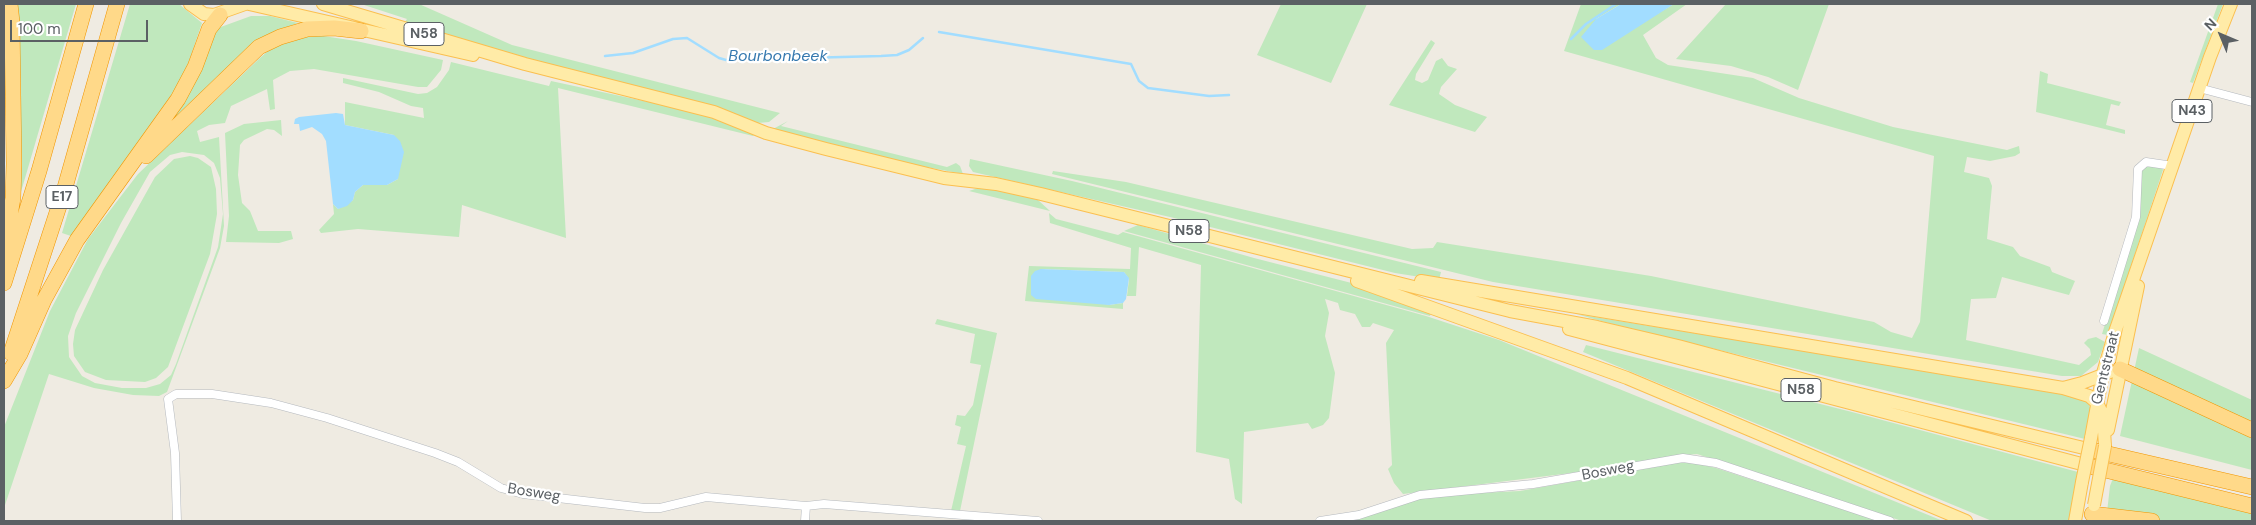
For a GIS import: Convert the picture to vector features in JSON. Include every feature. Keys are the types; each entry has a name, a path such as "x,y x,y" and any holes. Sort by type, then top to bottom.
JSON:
{"highway":[{"path":"4,249 13,198 14,164 12,22 10,4"},
{"name":"E17","path":"4,282 39,171 86,5"},
{"name":"E17","path":"4,376 64,191 115,9"},
{"path":"4,381 20,354 66,258 86,224 185,88 209,29 229,9"},
{"path":"114,187 259,47 280,37 307,29 334,28 361,31"},
{"path":"2120,369 2252,430"},
{"name":"N58","path":"2101,448 2252,487"},
{"name":"N58","path":"2093,467 2252,506"},
{"path":"2088,509 2152,521"}],"main road":[{"path":"190,4 204,14 245,4"},
{"name":"N58","path":"249,4 342,24 361,31 450,51 525,64"},
{"name":"N58","path":"323,4 525,64 714,112 766,132 826,149 944,178 996,184 1035,192 1510,311 1624,333 1844,390 2101,448"},
{"name":"N43","path":"2088,509 2101,448 2102,412 2120,369 2154,220 2199,88 2231,4"},
{"name":"Gentstraat","path":"2075,521 2088,509 2082,482 2102,412 2103,373 2114,332 2154,220"},
{"name":"N58","path":"1330,266 1356,266 1439,284 2063,388 2082,383 2103,373 2120,369"},
{"name":"N58","path":"1330,266 1360,282 1627,378 1966,521"},
{"name":"N58","path":"1510,311 1526,318 2093,467"},
{"path":"2063,388 2089,396 2102,412"}],"street":[{"path":"2199,88 2252,102"},
{"name":"Gentstraat","path":"2104,321 2136,217 2138,169 2146,162 2173,166"},
{"name":"Bosweg","path":"177,521 174,453 168,404 168,399 176,394 240,397 294,408 435,453 458,462 510,492 645,508 674,506 706,497 806,506 824,504 1038,521"},
{"name":"Bosweg","path":"1320,521 1359,515 1429,493 1533,484 1682,458 1716,463 1890,521"},
{"path":"804,521 806,506"}],"green space":[{"path":"17,4 76,4 18,202 21,169 21,98"},
{"path":"130,4 179,4 202,23 187,67 177,87 71,236 62,233"},
{"path":"361,4 419,4 512,45 780,113 769,122 758,123 722,109 534,60 404,23 407,19"},
{"path":"1281,4 1367,4 1331,83 1257,55"},
{"path":"1581,4 1621,4 1596,19 1631,29 1674,4 1687,4 1643,35 1656,58 1668,65 1753,78 1799,98 1893,127 2007,150 2019,146 2020,153 2015,156 1990,161 1967,157 1964,172 1989,178 1992,186 1987,239 2013,247 2020,256 2050,267 2052,272 2075,281 2069,295 2002,277 1996,298 1971,299 1966,340 2079,365 2091,355 2090,349 2084,343 2088,339 2096,337 2105,342 2098,362 2081,376 2062,376 1493,282 1052,174 1053,171 1126,182 1412,249 1433,248 1437,242 1651,276 1874,322 1891,332 1912,338 1920,322 1934,156 1564,51"},
{"path":"1726,4 1829,4 1798,90 1768,77 1731,66 1676,59"},
{"path":"2218,4 2223,4 2193,83 2190,82"},
{"path":"251,16 270,16 298,23 276,31 171,122 218,28"},
{"path":"317,35 356,41 443,60 441,70 427,87 314,69 290,71 273,80 275,109 270,110 267,89 231,106 225,123 209,125 197,131 200,142 219,137 224,226 220,248 167,392 159,396 133,395 94,388 49,374 4,508 4,427 50,311 88,239 138,174 261,57 277,43 295,36","holes":["182,152 204,155 214,163 220,178 223,214 218,247 171,375 160,384 146,388 122,388 95,383 82,376 69,357 68,336 76,313 121,223 150,172 170,155"]},
{"path":"1431,40 1435,43 1416,74 1415,80 1422,83 1428,80 1436,61 1442,58 1448,66 1457,69 1441,87 1439,94 1455,105 1487,117 1475,132 1389,105"},
{"path":"451,62 549,86 551,81 681,109 717,119 754,135 558,88 566,238 462,205 459,237 358,229 321,233 319,230 334,214 333,204 338,209 353,200 355,192 363,185 387,185 398,179 394,135 345,125 345,102 424,118 423,108 411,106 379,92 343,83 343,78 418,94 427,93 437,87 449,70"},
{"path":"2040,71 2048,74 2047,83 2121,102 2119,106 2111,104 2106,125 2125,130 2125,134 2036,112"},
{"path":"281,120 282,136 274,130 267,129 244,140 240,145 238,175 242,203 250,211 258,231 291,231 293,239 279,243 226,242 229,216 225,133 244,124"},
{"path":"788,121 781,126 947,167 956,163 960,166 963,174 916,165 773,129"},
{"path":"190,156 198,158 211,167 216,189 217,214 210,254 168,367 156,378 145,382 106,380 85,372 74,356 75,330 103,270 155,177 174,159"},
{"path":"970,159 1072,181 1441,272 1439,280 1395,273 1170,217 973,172 969,166"},
{"path":"2145,165 2161,166 2163,170 2108,335 2102,334 2140,210 2139,177"},
{"path":"978,188 994,189 1038,200 1050,211 969,191"},
{"path":"1049,213 1056,219 1118,235 1123,232 1426,316 1499,340 1943,521 1902,521 1697,454 1665,457 1603,469 1403,494 1394,483 1388,469 1392,465 1386,343 1394,330 1373,323 1370,327 1362,327 1355,314 1340,310 1338,303 1325,299 1329,313 1325,336 1335,373 1329,418 1323,425 1312,429 1308,423 1244,432 1242,504 1235,499 1229,459 1196,452 1201,265 1139,247 1136,296 1127,296 1129,279 1124,272 1041,269 1109,305 1123,303 1123,309 1025,301 1029,266 1130,269 1131,248 1050,223"},
{"path":"1138,225 1254,258 1375,289 1432,309 1430,316 1124,231"},
{"path":"1576,314 2065,393 2087,401 2091,409 2085,439 1612,324"},
{"path":"937,319 997,333 960,511 951,511 966,446 957,444 961,427 955,425 957,415 965,416 973,405 981,365 970,363 975,334 935,324"},
{"path":"1586,345 1852,412 2078,472 2069,521 1992,521 1583,352"},
{"path":"2139,348 2252,400 2252,470 2120,436"},
{"path":"1677,463 1695,463 1716,468 1878,521 1346,521 1417,499 1440,495 1520,491"},
{"path":"2115,473 2252,506 2252,521 2106,521 2110,486"}],"water":[{"path":"1621,4 1674,4 1602,50 1594,50 1581,37 1596,19"},
{"path":"343,114 345,125 394,135 400,141 404,152 398,179 387,185 363,185 355,192 353,200 347,206 338,209 333,204 326,141 322,134 312,127 300,131 299,124 294,124 295,119 299,117"},
{"path":"1041,269 1124,272 1129,278 1126,299 1123,303 1109,305 1036,299 1031,295 1031,276 1035,271"}],"waterway":[{"name":"Bourbonbeek","path":"1571,39 1586,24 1616,4"},
{"name":"Bourbonbeek","path":"939,32 1131,64 1139,81 1148,88 1209,96 1229,95"},
{"name":"Bourbonbeek","path":"605,56 633,53 673,39 687,38 719,58 726,60 881,56 897,55 909,50 923,38"}]}
